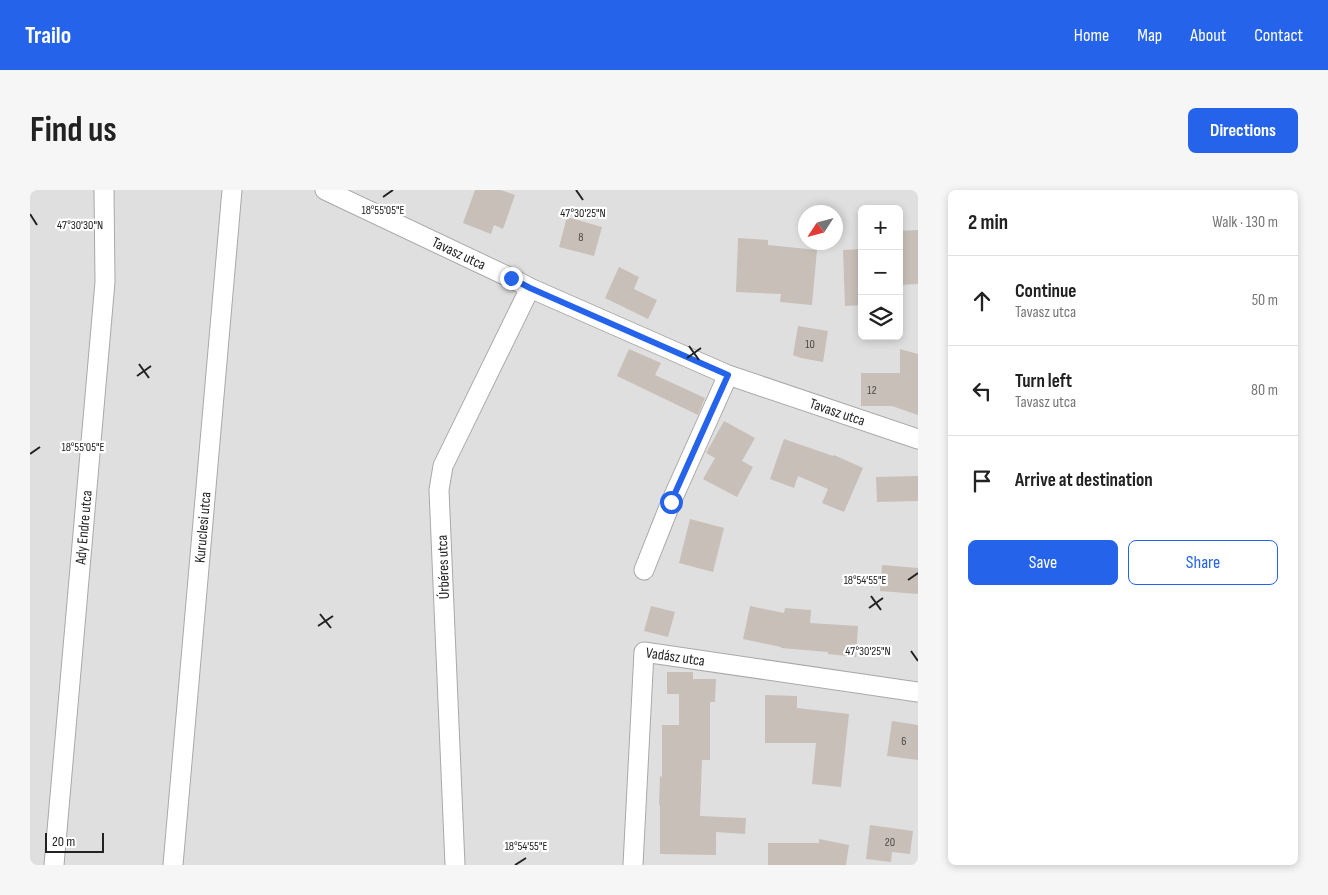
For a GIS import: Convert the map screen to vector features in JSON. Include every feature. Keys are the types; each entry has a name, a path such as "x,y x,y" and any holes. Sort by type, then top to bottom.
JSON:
{"street":[{"name":"Ady Endre utca","path":"54,865 106,282 104,190"},
{"name":"Kuruclesi utca","path":"173,865 232,190"},
{"name":"Tavasz utca","path":"325,190 530,288 728,375 918,439"},
{"name":"Úrbéres utca","path":"456,865 439,490 443,466 530,288"},
{"path":"644,570 671,502 728,375"},
{"name":"Vadász utca","path":"633,865 644,652 918,692"}],"shaded area":[{"path":"30,190 918,190 918,865 30,865"}],"building":[{"path":"475,190 501,190 515,195 503,229 494,225 491,234 463,223"},
{"path":"567,217 602,227 594,256 559,247"},
{"path":"918,230 918,284 903,285 903,231"},
{"path":"738,238 768,240 768,245 798,248 798,250 817,250 812,305 780,302 781,294 736,292"},
{"path":"858,249 858,305 845,306 843,250"},
{"path":"619,267 639,277 634,289 657,300 648,319 605,298"},
{"path":"798,326 828,331 823,362 793,355"},
{"path":"629,349 661,363 655,375 705,398 698,415 617,376"},
{"path":"900,349 918,354 918,415 892,406 861,406 861,373 900,373"},
{"path":"724,421 755,438 742,461 753,467 737,497 703,479 715,458 706,453"},
{"path":"784,439 834,455 863,468 844,512 822,503 828,489 798,476 794,488 770,479"},
{"path":"918,476 918,501 877,502 876,477"},
{"path":"690,519 724,528 713,572 679,563"},
{"path":"882,565 918,568 918,594 880,591"},
{"path":"651,606 675,612 668,637 644,631"},
{"path":"750,606 784,613 785,608 811,610 810,623 858,626 856,657 828,654 828,652 781,648 743,639"},
{"path":"667,672 693,672 693,679 716,679 715,702 710,702 710,760 702,760 700,816 746,818 745,834 716,832 716,855 660,854 659,805 660,776 662,777 662,725 679,725 679,694 667,694"},
{"path":"765,695 797,696 797,708 849,714 841,787 812,784 816,743 765,743"},
{"path":"892,721 918,725 918,760 887,756"},
{"path":"870,825 913,831 910,854 892,852 891,862 866,859"},
{"path":"819,839 849,845 846,865 768,865 768,843 819,843"}],"route":[{"path":"511,278 728,375 671,502"}]}
